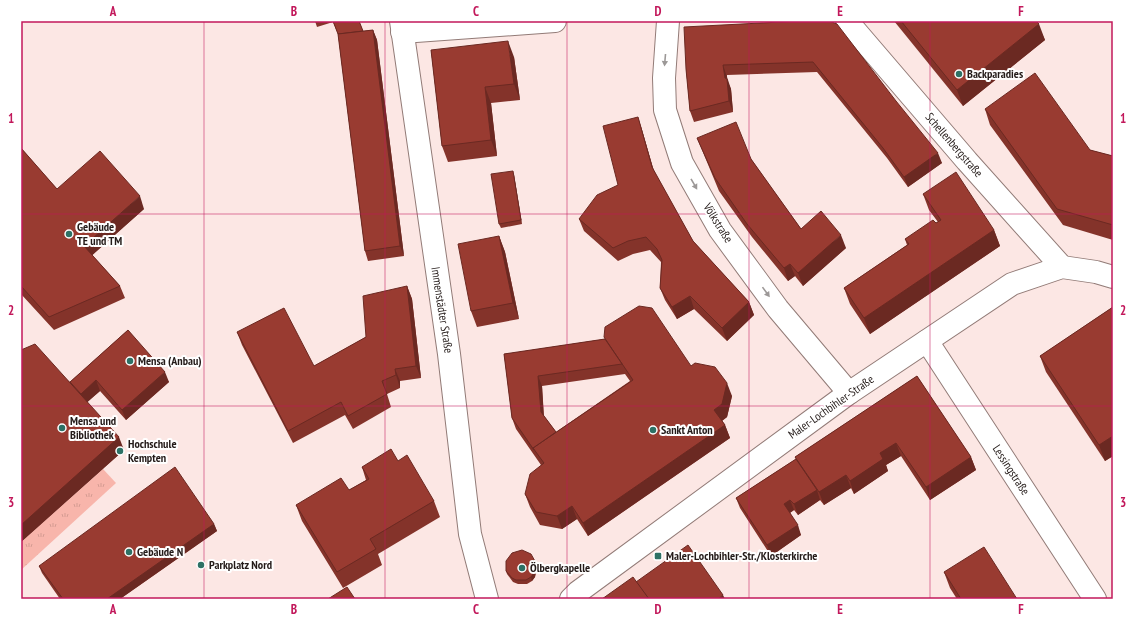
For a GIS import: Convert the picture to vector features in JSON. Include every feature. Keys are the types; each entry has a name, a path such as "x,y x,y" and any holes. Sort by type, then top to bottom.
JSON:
{"street":[{"path":"401,26 554,21"},
{"name":"Völkstraße","path":"668,21 664,78 665,110 682,162 720,230 778,309 849,393"},
{"name":"Schellenbergstraße","path":"848,21 967,161 1062,267"},
{"name":"Immenstädter Straße","path":"401,26 448,354 470,534 487,599"},
{"name":"Maler-Lochbihler-Straße","path":"571,599 578,592 849,393 1012,284 1062,267 1096,272 1113,277"},
{"name":"Lessingstraße","path":"927,341 1095,599"}],"green space":[{"path":"103,469 116,483 21,570 21,542"}],"building":[{"path":"333,21 359,21 363,31 338,34"},
{"path":"829,21 837,24 938,153 904,177 883,148 813,62 723,65 725,78 727,79 729,101 690,111 684,27"},
{"path":"901,21 1036,21 1039,24 957,90"},
{"path":"373,30 400,246 365,251 338,34"},
{"path":"508,41 514,84 485,87 491,140 442,146 431,50"},
{"path":"1035,73 1090,150 1113,156 1113,225 1057,209 985,109"},
{"path":"638,117 652,167 693,241 749,302 722,328 690,296 672,307 660,288 662,260 657,249 646,237 628,241 613,248 579,219 597,195 618,185 603,126"},
{"path":"736,122 751,159 801,229 821,211 841,235 798,273 790,264 784,268 747,224 715,178 697,138"},
{"name":"Gebäude TE und TM","path":"21,148 57,189 100,151 140,196 84,246 120,286 49,317 21,286"},
{"path":"513,171 521,220 499,224 491,174"},
{"path":"956,172 994,230 864,318 844,288 909,244 905,239 933,220 936,223 941,220 923,194"},
{"path":"499,236 513,303 471,311 458,244"},
{"path":"407,286 416,366 395,369 396,375 382,381 387,394 348,416 341,402 288,431 237,332 284,308 314,366 366,337 363,296"},
{"name":"Sankt Anton","path":"639,306 652,308 691,366 695,363 715,367 727,383 722,404 714,410 725,425 583,523 572,506 557,516 536,512 525,494 530,474 544,463 533,448 633,380 604,337 605,327"},
{"path":"1113,307 1113,436 1099,445 1040,356"},
{"name":"Mensa (Anbau)","path":"128,330 165,372 122,410 96,380 81,394 70,382"},
{"path":"605,339 622,364 538,376 541,412 556,432 533,448 534,450 512,418 504,354"},
{"name":"Mensa und Bibliothek","path":"35,344 119,437 21,525 21,350"},
{"path":"917,376 971,457 926,487 896,443 880,453 883,459 850,481 846,475 819,492 795,457"},
{"path":"391,449 398,461 407,455 434,501 370,539 376,549 337,572 296,505 341,478 349,490 369,479 362,467"},
{"path":"796,459 817,490 794,504 790,500 784,504 798,525 767,545 736,498"},
{"name":"Gebäude N","path":"175,467 214,524 107,599 63,599 39,566"},
{"path":"688,545 723,595 718,599 649,599 636,582"},
{"path":"984,547 1017,599 961,599 944,572"},
{"name":"Ölbergkapelle","path":"522,550 531,554 536,563 534,573 526,580 516,580 506,571 506,561 512,553"},
{"path":"633,577 649,599 602,599"},
{"path":"347,587 355,599 328,599"}],"place":[{"name":"Backparadies","path":"959,74"},
{"name":"Gebäude TE und TM","path":"69,234"},
{"name":"Mensa (Anbau)","path":"130,361"},
{"name":"Mensa und Bibliothek","path":"62,428"},
{"name":"Sankt Anton","path":"653,430"},
{"name":"Hochschule Kempten","path":"120,451"},
{"name":"Gebäude N","path":"129,552"},
{"name":"Maler-Lochbihler-Str./Klosterkirche","path":"658,556"},
{"name":"Parkplatz Nord","path":"201,565"},
{"name":"Ölbergkapelle","path":"522,568"}]}
